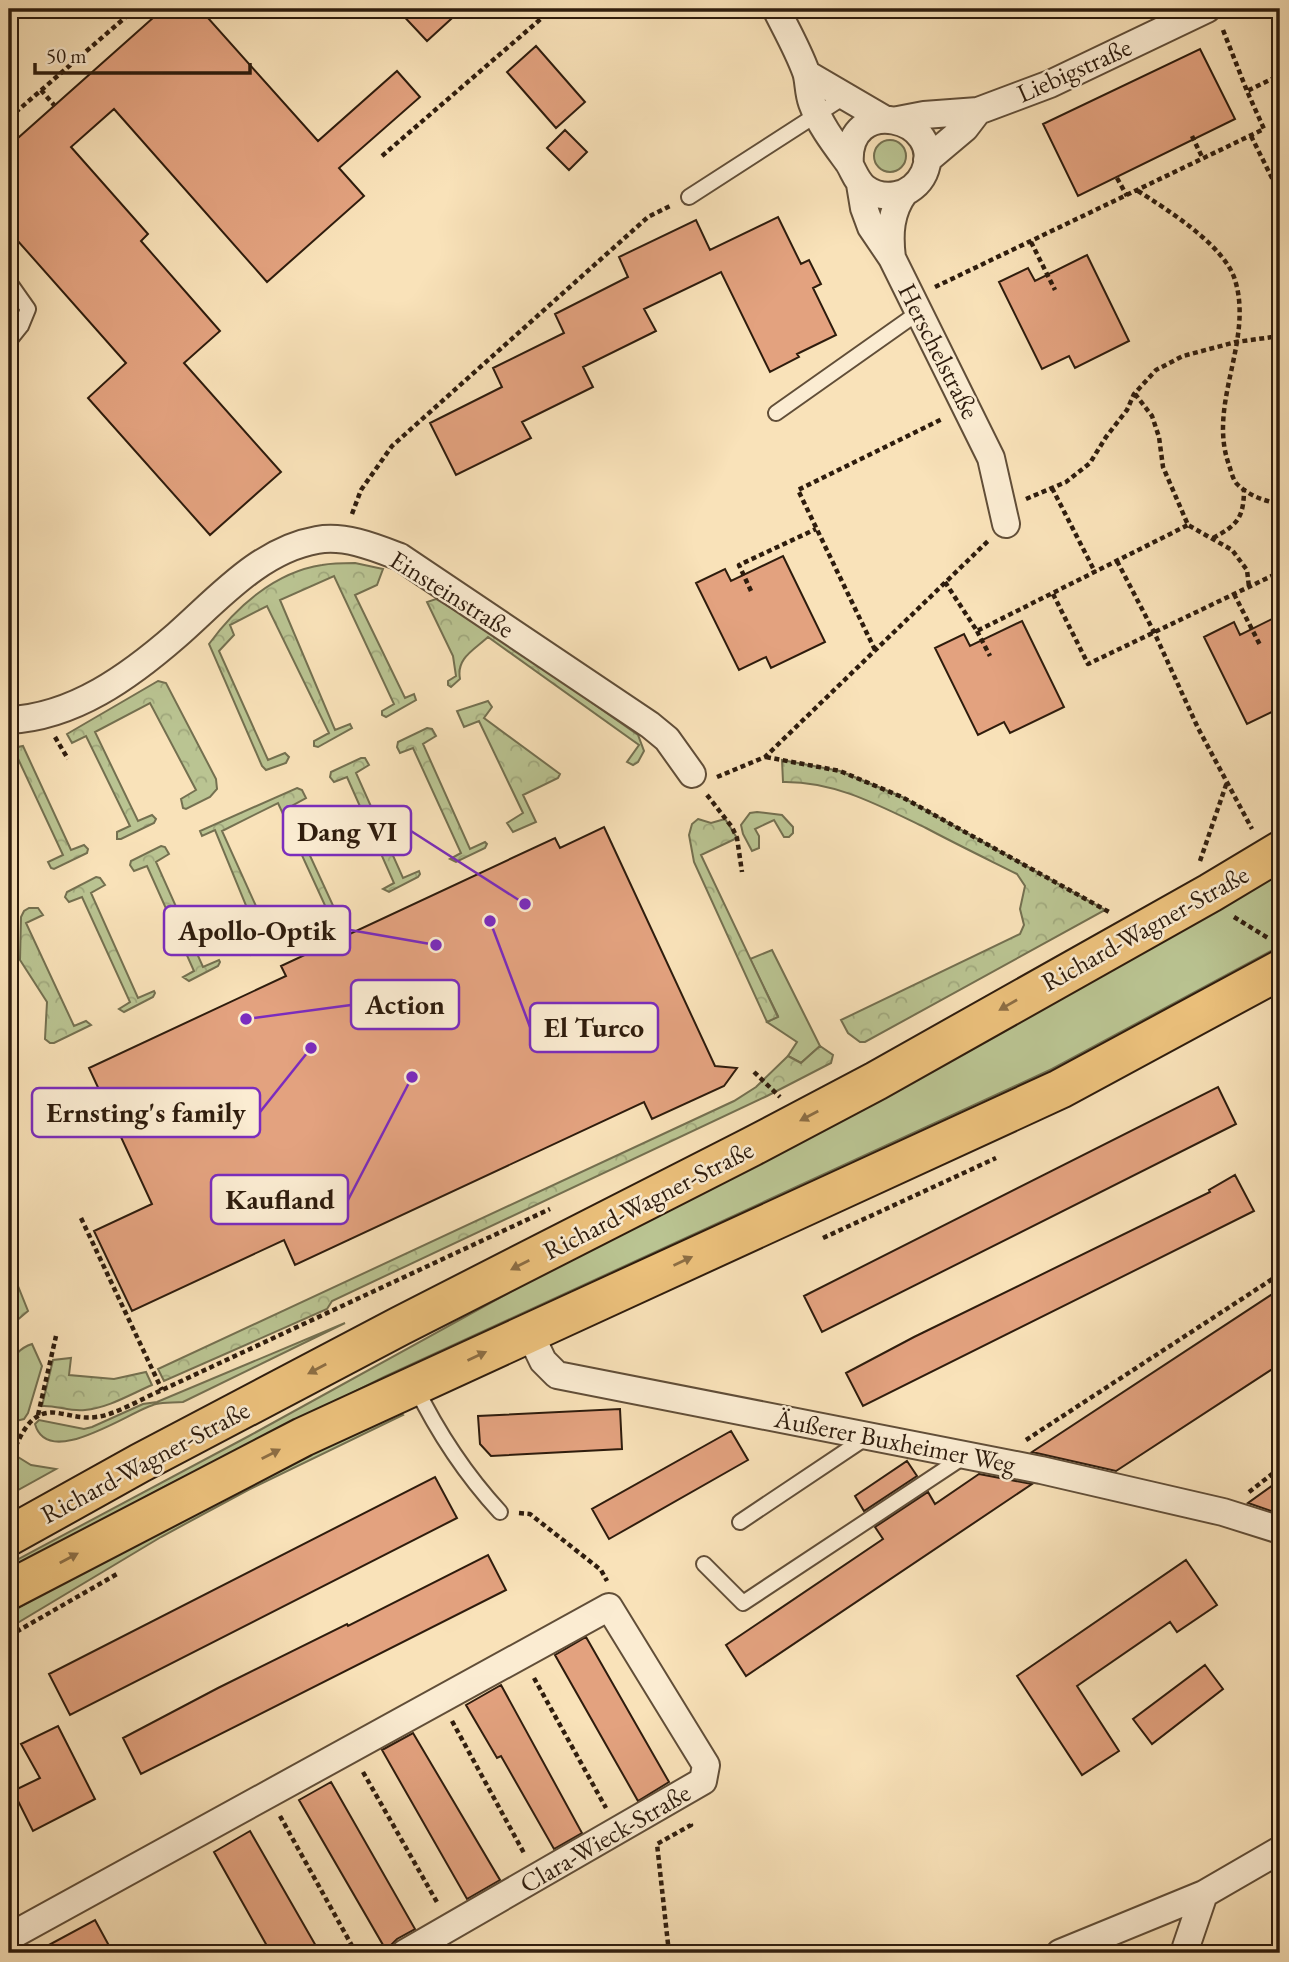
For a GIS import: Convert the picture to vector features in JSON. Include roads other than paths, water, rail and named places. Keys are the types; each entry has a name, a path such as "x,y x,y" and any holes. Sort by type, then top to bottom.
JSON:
{"main road":[{"name":"Richard-Wagner-Straße","path":"9,1536 140,1462 876,1081 1275,854"},
{"name":"Richard-Wagner-Straße","path":"9,1590 303,1437 1060,1089 1280,970"}],"street":[{"name":"Herschelstraße","path":"776,9 807,74 807,87 817,115 855,174"},
{"name":"Liebigstraße","path":"891,119 978,111 1050,84 1213,15"},
{"path":"807,74 844,97 914,129 921,136 927,160 923,175 897,202 891,227 892,258"},
{"name":"Liebigstraße","path":"927,160 965,128 978,111"},
{"name":"Herschelstraße","path":"891,119 867,125 855,135 850,149 864,208 871,227 892,258 991,458 1004,516"},
{"path":"855,174 868,190 886,196 905,192"},
{"name":"Einsteinstraße","path":"9,720 26,719 61,710 96,694 134,670 251,570 286,549 319,540 362,542 400,556 650,725 703,776"},
{"name":"Äußerer Buxheimer Weg","path":"529,1332 543,1361 558,1375 967,1455 1223,1512 1280,1530"},
{"name":"Clara-Wieck-Straße","path":"9,1937 609,1607 706,1765 703,1781 405,1953"},
{"path":"1060,1953 1204,1894 1280,1850"},
{"path":"1189,1953 1186,1947 1204,1894"}],"lane":[{"path":"689,197 844,97"},
{"path":"9,282 28,309 21,326 9,341"},
{"path":"776,413 915,305"},
{"path":"415,1385 448,1446 500,1512"},
{"path":"740,1522 868,1436"},
{"path":"704,1564 743,1602 967,1455"}],"place":[{"name":"Dang VI","path":"525,904"},
{"name":"El Turco","path":"490,921"},
{"name":"Apollo-Optik","path":"436,945"},
{"name":"Action","path":"246,1019"},
{"name":"Ernsting's family","path":"311,1048"},
{"name":"Kaufland","path":"412,1077"}]}
